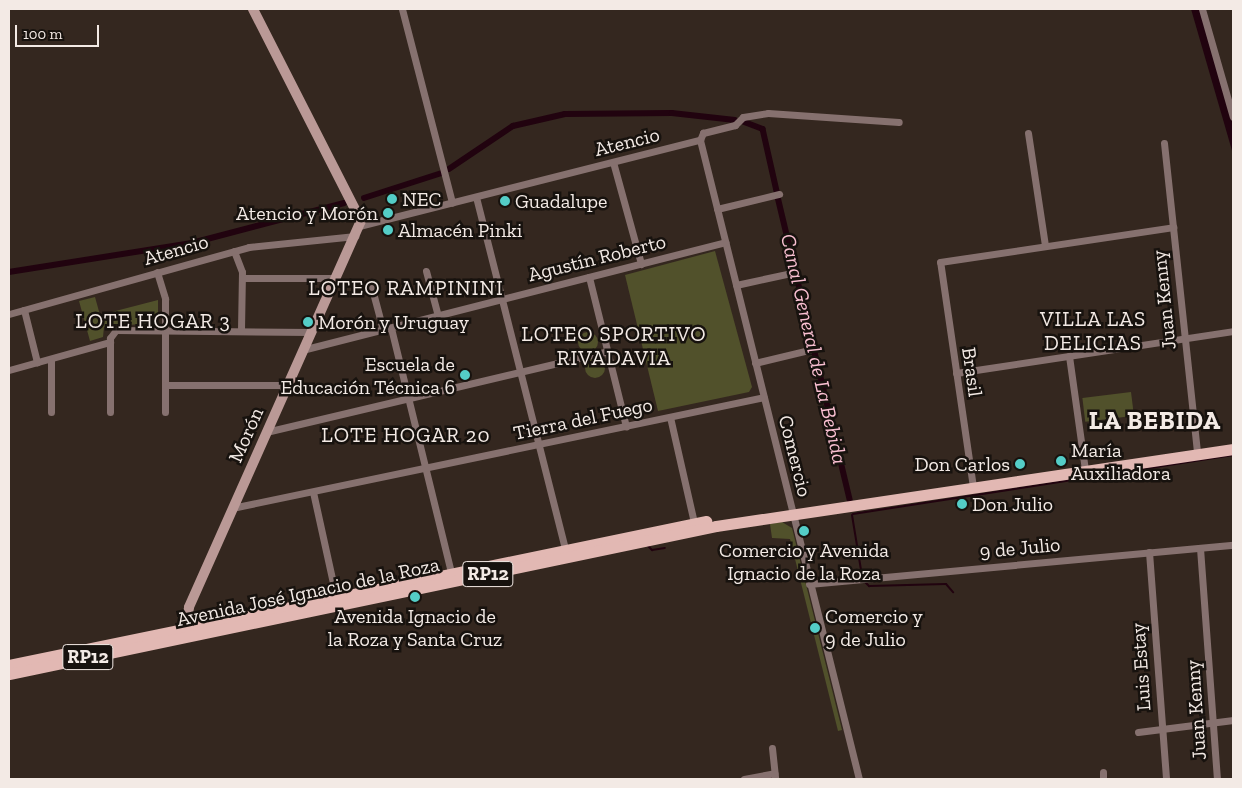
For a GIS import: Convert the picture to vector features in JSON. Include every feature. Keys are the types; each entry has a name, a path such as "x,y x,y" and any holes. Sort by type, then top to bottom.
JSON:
{"main road":[{"name":"Avenida José Ignacio de la Roza","path":"9,674 336,597 694,523 792,513 1233,449"},
{"name":"Avenida José Ignacio de la Roza","path":"9,665 184,633 792,513"}],"street":[{"path":"253,9 361,215 357,231"},
{"path":"402,9 452,203"},
{"path":"1202,9 1233,117"},
{"name":"Atencio","path":"9,314 234,251 357,231 452,203 700,140 703,133 735,125 743,117 768,113 899,122"},
{"path":"1028,134 1045,246 1172,226"},
{"name":"Comercio","path":"700,140 858,779"},
{"name":"Juan Kenny","path":"1164,143 1197,454"},
{"path":"613,162 641,264"},
{"path":"717,210 779,194"},
{"path":"476,197 566,549"},
{"name":"Morón","path":"184,633 232,508 357,231"},
{"name":"Agustín Roberto","path":"302,350 725,242"},
{"name":"Brasil","path":"973,487 940,262 1045,246"},
{"path":"234,251 242,278 241,331"},
{"path":"426,271 438,316"},
{"path":"157,272 165,298 165,412"},
{"path":"736,285 791,273"},
{"path":"589,277 626,426"},
{"path":"242,278 335,278"},
{"path":"371,285 387,329 408,399 451,573"},
{"path":"24,310 38,362"},
{"path":"110,412 110,342 116,330 310,332"},
{"path":"956,373 1233,331"},
{"path":"9,370 110,342"},
{"path":"755,363 808,350"},
{"path":"266,432 608,351"},
{"path":"1069,356 1085,470"},
{"path":"51,359 51,412"},
{"path":"165,385 287,385"},
{"name":"Tierra del Fuego","path":"232,508 764,397"},
{"path":"670,417 694,523"},
{"path":"313,492 336,597"},
{"name":"9 de Julio","path":"809,584 1233,545"},
{"name":"Juan Kenny","path":"1200,548 1217,779"},
{"name":"Luis Estay","path":"1149,552 1166,779"},
{"path":"1138,732 1233,720"},
{"path":"744,779 774,776 772,748"}],"shaded area":[{"path":"1191,9 1200,9 1233,125 1233,154"},
{"path":"715,251 752,387 749,392 658,411 625,275"},
{"path":"95,297 100,315 158,300 158,319 154,323 104,327 103,337 90,341 79,301"},
{"path":"588,332 595,335 598,342 595,349 588,352 581,349 578,342 581,335"},
{"path":"595,358 602,361 605,368 602,375 595,378 588,375 585,368 588,361"},
{"path":"1131,392 1134,416 1085,422 1082,398"},
{"path":"782,522 792,528 842,730 838,731 790,539 772,538 770,524"}],"waterway":[{"name":"Canal General de La Bebida","path":"449,169 513,126 565,114 672,113 735,120"},
{"name":"Canal General de La Bebida","path":"742,121 763,129 777,191"},
{"name":"Canal General de La Bebida","path":"364,198 442,173"},
{"name":"Canal General de La Bebida","path":"778,197 850,500"},
{"name":"Canal General de La Bebida","path":"9,272 192,243 344,203"},
{"path":"853,514 1233,455"},
{"path":"852,515 861,570"},
{"path":"648,546 652,550 665,548"},
{"path":"865,582 869,586 946,584 953,592"}],"place":[{"name":"NEC","path":"392,199"},
{"name":"Guadalupe","path":"505,201"},
{"name":"Atencio y Morón","path":"388,213"},
{"name":"Almacén Pinki","path":"388,230"},
{"name":"Morón y Uruguay","path":"308,322"},
{"name":"Escuela de Educación Técnica 6","path":"465,375"},
{"name":"María Auxiliadora","path":"1061,461"},
{"name":"Don Carlos","path":"1020,464"},
{"name":"Don Julio","path":"962,504"},
{"name":"Comercio y Avenida Ignacio de la Roza","path":"804,531"},
{"name":"Avenida Ignacio de la Roza y Santa Cruz","path":"415,597"},
{"name":"Comercio y 9 de Julio","path":"815,628"}],"district":[{"name":"LOTEO RAMPININI","path":"406,288"},
{"name":"LOTE HOGAR 3","path":"153,321"},
{"name":"VILLA LAS DELICIAS","path":"1093,331"},
{"name":"LOTEO SPORTIVO RIVADAVIA","path":"614,346"},
{"name":"LA BEBIDA","path":"1155,420"},
{"name":"LOTE HOGAR 20","path":"406,435"}]}
